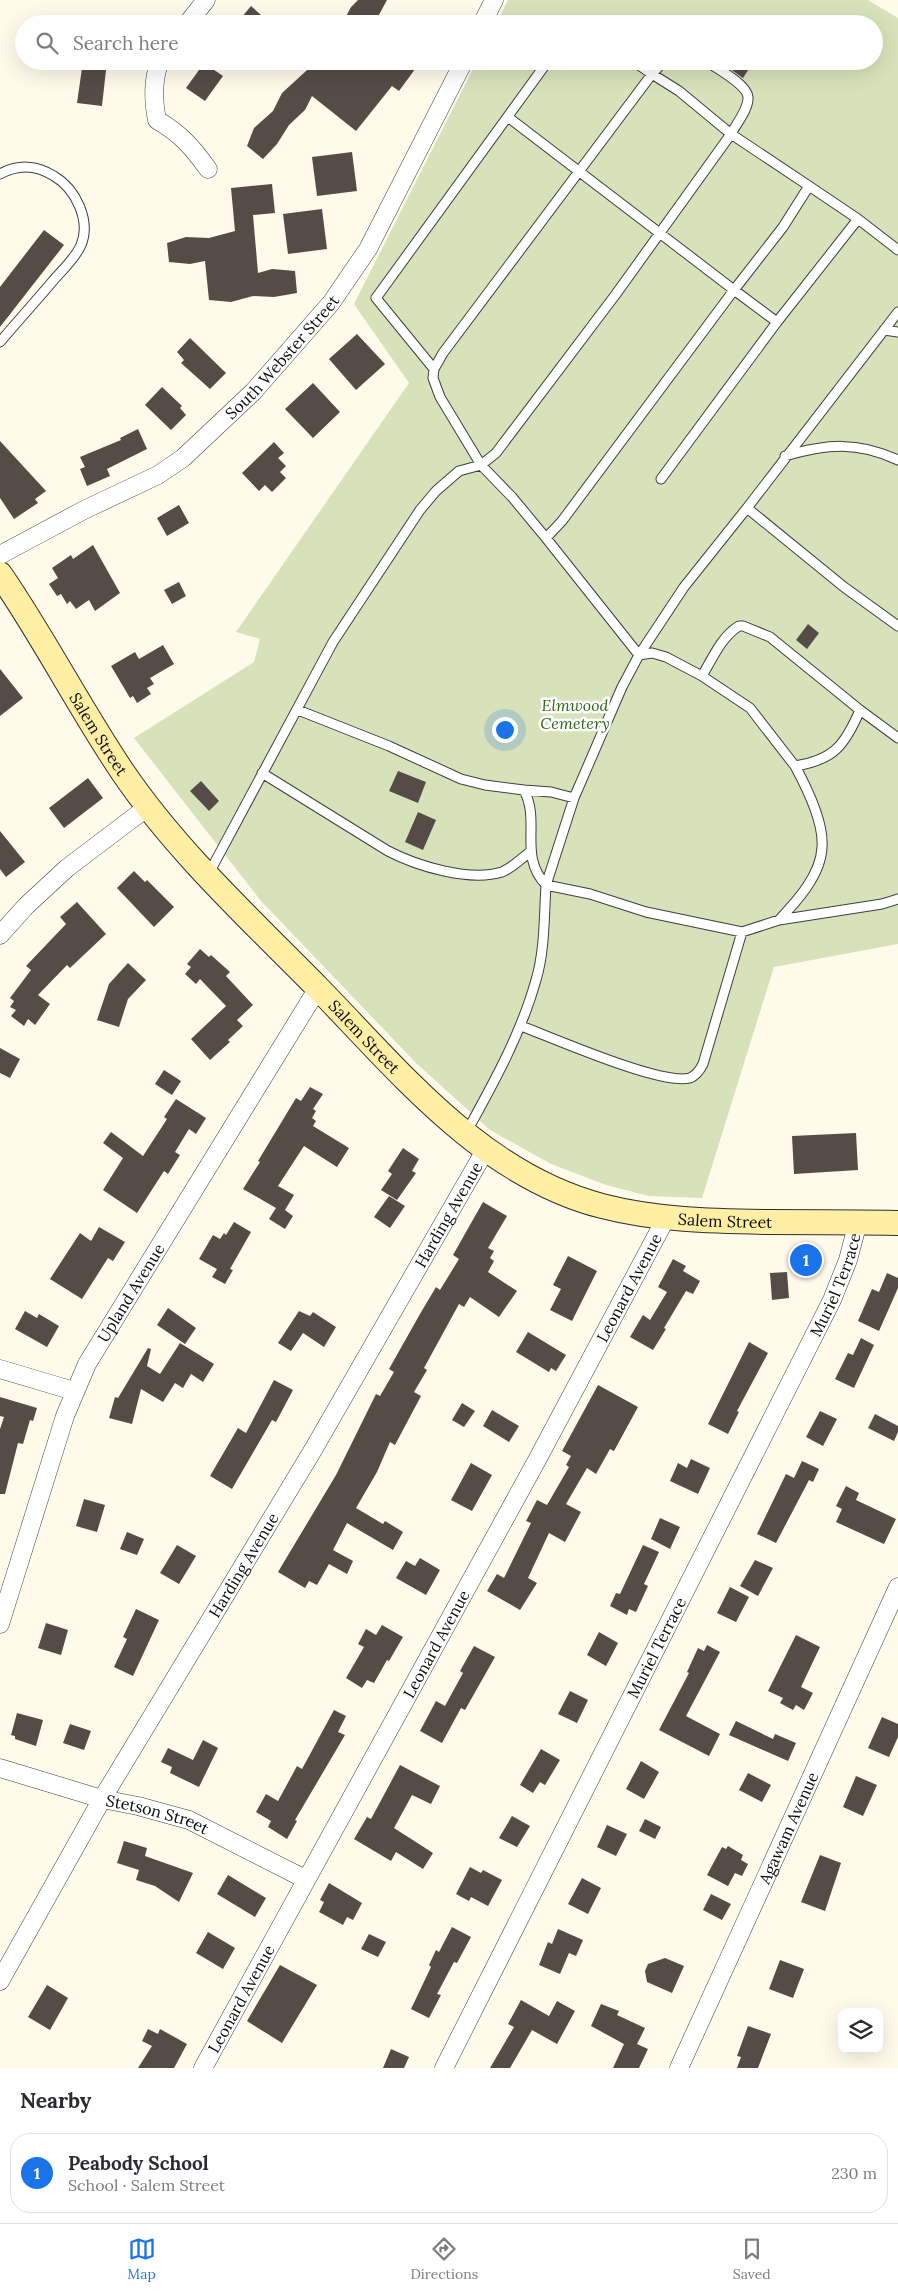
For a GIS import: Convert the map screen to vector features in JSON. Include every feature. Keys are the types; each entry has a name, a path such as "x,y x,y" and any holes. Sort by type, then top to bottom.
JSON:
{"main road":[{"name":"Salem Street","path":"0,574 37,630 122,772 149,806 227,898 318,988 414,1088 486,1149 537,1180 569,1196 601,1206 666,1218 701,1221 898,1222"}],"street":[{"path":"194,15 206,0"},
{"path":"486,15 494,0"},
{"path":"157,70 154,81 154,103 157,120 184,138 208,169"},
{"name":"South Webster Street","path":"0,555 84,510 158,474 177,462 232,414 253,392 331,303 368,248 459,70"},
{"path":"0,935 26,906 67,868 149,806"},
{"name":"Upland Avenue","path":"0,1624 74,1391 104,1335 318,988"},
{"name":"Harding Avenue","path":"0,1980 102,1799 313,1450 486,1149"},
{"name":"Leonard Avenue","path":"203,2068 305,1879 536,1462 666,1218"},
{"name":"Muriel Terrace","path":"444,2068 832,1300 848,1260 858,1222"},
{"path":"0,1369 74,1391"},
{"name":"Agawam Avenue","path":"679,2068 898,1587"},
{"name":"Stetson Street","path":"0,1768 102,1799 138,1806 189,1820 305,1879"}],"lane":[{"path":"434,369 376,298 542,70"},
{"path":"646,70 679,91 731,134 858,219 898,250"},
{"path":"639,655 512,497 481,465 440,397 434,378 434,369 443,353 656,70"},
{"path":"208,875 298,710 332,642 420,510 436,491 459,471 481,465 496,453 731,134 746,107 748,96 743,86 719,70"},
{"path":"508,117 581,171 659,234 777,322"},
{"path":"0,174 17,167 28,167 39,169 60,180 73,194 84,226 84,237 74,257 0,342"},
{"path":"546,538 562,521 783,227 809,186"},
{"path":"661,478 777,322 858,219"},
{"path":"466,1133 521,1026 536,979 542,948 546,885 574,798 622,687 639,655 684,587 898,312"},
{"path":"884,330 898,332"},
{"path":"785,456 814,448 856,446 873,450 898,460"},
{"path":"746,508 844,587 898,626"},
{"path":"702,676 725,638 733,629 743,626 770,637 860,710 898,738"},
{"path":"639,655 652,653 666,657 702,676 750,708 795,766 811,799 822,846 817,866 806,886 779,920"},
{"path":"298,710 389,746 461,779 486,785 551,792 574,798"},
{"path":"795,766 827,758 838,749 850,733 860,710"},
{"path":"262,773 388,851 408,861 442,870 491,874 504,871 531,851"},
{"path":"524,790 531,808 533,866 538,876 546,885 590,894 646,912 742,932 779,920 875,905 898,899"},
{"path":"521,1026 658,1076 683,1079 692,1077 697,1074 703,1064 742,932"}],"green space":[{"name":"Elmwood Cemetery","path":"508,0 868,0 898,18 898,944 774,967 702,1198 649,1196 606,1185 551,1164 490,1130 416,1063 261,901 134,738 254,662 260,639 236,632 409,383 354,304 472,70 883,70 883,15 500,15"}],"building":[{"path":"358,0 387,0 379,15 347,15"},
{"path":"251,6 261,15 244,15"},
{"path":"82,70 106,70 102,106 77,103"},
{"path":"199,70 214,70 223,76 205,101 186,88"},
{"path":"307,70 414,70 399,91 392,86 356,131 312,96 305,110 289,125 277,144 263,159 247,146 254,128 273,111 282,93"},
{"path":"732,70 748,70 743,78"},
{"path":"352,152 357,191 317,196 312,157"},
{"path":"272,184 275,213 253,215 258,273 272,269 295,271 297,293 274,297 253,296 231,302 209,300 205,261 190,264 169,262 167,243 186,237 209,238 235,231 231,188"},
{"path":"322,209 327,249 288,254 283,214"},
{"path":"44,230 64,245 0,327 0,287"},
{"path":"357,334 385,364 356,390 329,359"},
{"path":"190,338 226,373 210,389 181,363 184,360 177,352"},
{"path":"313,383 340,412 313,438 285,409"},
{"path":"162,387 182,406 180,408 186,415 171,430 145,405"},
{"path":"138,429 147,449 107,469 110,476 87,486 80,469 85,467 80,457 121,440 120,438"},
{"path":"0,441 46,491 35,499 38,503 14,519 0,498"},
{"path":"274,442 284,453 278,458 286,466 280,472 286,478 272,492 265,485 259,491 242,473"},
{"path":"179,505 189,523 167,536 157,518"},
{"path":"93,545 120,593 95,611 89,600 76,609 70,601 67,604 61,594 57,596 49,584 58,578 52,568 71,555 73,559"},
{"path":"179,582 186,596 172,604 164,590"},
{"path":"808,624 819,633 807,649 796,640"},
{"path":"163,645 174,664 150,678 154,684 147,688 151,694 137,703 133,696 130,698 111,666 135,652 139,659"},
{"path":"0,669 23,698 0,716"},
{"path":"398,771 426,782 418,803 389,791"},
{"path":"88,778 103,798 64,828 49,808"},
{"path":"201,781 219,801 209,811 190,791"},
{"path":"418,812 436,820 423,850 405,842"},
{"path":"0,831 25,862 6,877 0,869"},
{"path":"134,871 145,882 147,880 174,907 154,927 117,888"},
{"path":"77,902 106,934 70,968 67,965 38,995 50,1004 35,1025 28,1019 24,1026 11,1016 16,1010 10,1007 14,1001 10,998 31,970 26,966 66,924 60,917"},
{"path":"200,949 209,957 211,955 230,972 226,976 253,1005 237,1020 243,1026 228,1040 230,1042 210,1060 191,1039 226,1006 200,979 196,984 185,974 191,967 187,964"},
{"path":"128,963 146,980 128,999 119,1027 97,1020 109,984"},
{"path":"0,1048 20,1059 10,1078 0,1073"},
{"path":"164,1070 181,1081 172,1095 155,1084"},
{"path":"310,1087 323,1094 313,1109 316,1111 312,1118 316,1121 313,1126 349,1148 337,1167 304,1146 278,1186 294,1195 285,1210 293,1216 285,1229 269,1219 276,1208 243,1189 296,1098 301,1101"},
{"path":"176,1099 206,1118 196,1134 189,1129 175,1152 180,1155 168,1174 164,1171 137,1213 103,1190 123,1158 103,1143 111,1132 143,1156 167,1119 164,1117"},
{"path":"856,1133 858,1170 794,1174 792,1136"},
{"path":"403,1148 419,1159 412,1171 416,1173 397,1200 381,1190 392,1174 388,1171"},
{"path":"389,1196 405,1206 390,1228 374,1217"},
{"path":"483,1202 507,1216 488,1248 494,1251 490,1258 494,1261 488,1272 517,1291 499,1317 470,1297 464,1307 459,1304 424,1368 427,1370 414,1392 421,1396 395,1445 390,1442 377,1472 356,1508 383,1524 385,1521 403,1532 393,1550 347,1523 333,1550 353,1561 347,1574 329,1564 317,1585 309,1581 305,1588 278,1572 336,1475 376,1394 380,1396 394,1372 389,1369 420,1314 436,1287 440,1290 459,1259 453,1255"},
{"path":"234,1222 251,1232 230,1269 233,1270 225,1284 212,1277 217,1269 199,1259 213,1235 220,1239 224,1233 226,1235"},
{"path":"99,1227 125,1242 113,1261 108,1258 82,1299 50,1279 80,1233 91,1241"},
{"path":"568,1256 597,1271 572,1321 550,1310 561,1289 553,1285"},
{"path":"673,1259 686,1266 683,1271 700,1281 693,1294 686,1291 653,1350 630,1337 643,1315 650,1320 667,1292 658,1287"},
{"path":"787,1272 789,1298 772,1300 770,1273"},
{"path":"887,1273 898,1278 898,1288 879,1331 858,1321 872,1289 879,1292"},
{"path":"168,1308 196,1328 185,1344 157,1325"},
{"path":"25,1311 37,1318 39,1314 59,1326 47,1347 15,1329"},
{"path":"299,1311 310,1316 313,1312 336,1327 324,1347 303,1333 291,1351 278,1343"},
{"path":"528,1332 566,1355 556,1371 551,1368 549,1372 516,1352"},
{"path":"861,1338 874,1345 854,1388 835,1379 848,1353 853,1355"},
{"path":"749,1342 768,1353 737,1411 739,1412 728,1434 708,1424"},
{"path":"180,1343 214,1364 203,1382 191,1374 183,1388 175,1383 163,1402 141,1389 132,1424 109,1418 115,1397 118,1398 148,1348 151,1349 147,1366 160,1374"},
{"path":"274,1380 293,1390 276,1422 272,1420 232,1489 210,1476 238,1428 246,1433"},
{"path":"598,1385 638,1407 614,1451 610,1449 596,1474 587,1468 566,1504 581,1512 565,1542 549,1533 528,1578 537,1583 520,1610 487,1591 497,1574 504,1578 531,1523 526,1521 537,1500 547,1505 569,1467 566,1465 571,1456 562,1451"},
{"path":"0,1397 37,1408 33,1421 30,1420 23,1444 18,1443 5,1494 0,1494 0,1429 4,1417 0,1416"},
{"path":"462,1403 475,1411 464,1427 452,1420"},
{"path":"492,1410 519,1426 509,1442 483,1426"},
{"path":"820,1411 837,1419 823,1446 806,1437"},
{"path":"875,1414 898,1426 898,1432 894,1441 868,1428"},
{"path":"691,1459 710,1468 698,1494 670,1481 678,1463 687,1468"},
{"path":"802,1461 819,1469 813,1482 809,1480 776,1543 757,1534 786,1474 794,1478"},
{"path":"471,1463 492,1475 472,1511 451,1500"},
{"path":"846,1486 859,1493 856,1500 896,1519 884,1544 836,1522 842,1509 836,1506"},
{"path":"84,1499 105,1505 97,1532 76,1526"},
{"path":"660,1518 680,1527 670,1549 651,1539"},
{"path":"127,1532 144,1539 137,1555 120,1549"},
{"path":"177,1545 196,1556 179,1584 160,1573"},
{"path":"643,1545 659,1552 644,1584 648,1586 636,1612 629,1609 627,1615 610,1606 616,1593 620,1594"},
{"path":"420,1558 440,1570 426,1595 396,1578 406,1561 415,1566"},
{"path":"755,1560 773,1568 758,1596 740,1586"},
{"path":"730,1587 749,1597 736,1622 717,1613"},
{"path":"136,1609 159,1620 133,1676 114,1667 127,1639 123,1637"},
{"path":"46,1623 68,1630 61,1655 38,1648"},
{"path":"382,1625 403,1637 374,1683 367,1680 362,1688 346,1678 364,1647 358,1644 366,1629 376,1635"},
{"path":"599,1632 618,1643 606,1666 587,1655"},
{"path":"796,1635 820,1647 801,1687 813,1693 804,1710 796,1705 793,1710 780,1703 783,1698 768,1691"},
{"path":"707,1645 720,1652 686,1716 720,1734 709,1756 659,1730 689,1673 687,1672 698,1648 704,1651"},
{"path":"474,1646 495,1657 465,1710 461,1708 442,1743 420,1731 436,1701 445,1706 463,1673 460,1671"},
{"path":"570,1691 588,1700 577,1723 558,1714"},
{"path":"334,1710 346,1716 338,1732 345,1735 295,1820 297,1821 287,1839 268,1827 271,1821 256,1812 266,1794 278,1801 297,1766 302,1769"},
{"path":"17,1713 43,1720 36,1746 15,1739 15,1736 11,1735"},
{"path":"882,1717 898,1724 898,1737 889,1757 868,1748"},
{"path":"736,1721 773,1739 775,1734 796,1743 788,1761 729,1735"},
{"path":"70,1724 91,1731 84,1750 63,1743"},
{"path":"203,1740 218,1748 199,1787 170,1773 172,1767 161,1762 168,1748 193,1760"},
{"path":"541,1749 560,1760 545,1785 540,1782 533,1793 520,1785"},
{"path":"641,1761 659,1772 644,1799 626,1789"},
{"path":"400,1765 440,1786 431,1804 412,1795 394,1828 433,1853 423,1869 396,1852 391,1861 354,1839 367,1817 371,1819"},
{"path":"748,1773 771,1785 762,1802 739,1790"},
{"path":"856,1776 877,1785 863,1816 843,1807"},
{"path":"512,1816 530,1826 517,1847 499,1838"},
{"path":"645,1819 661,1827 655,1839 639,1831"},
{"path":"607,1825 627,1834 616,1856 597,1847"},
{"path":"124,1841 147,1848 145,1856 193,1873 179,1902 155,1886 136,1880 139,1870 117,1863"},
{"path":"728,1846 743,1855 741,1860 748,1864 742,1876 735,1873 728,1886 707,1875 722,1847 726,1849"},
{"path":"820,1855 841,1863 825,1911 801,1902"},
{"path":"470,1867 481,1873 483,1870 502,1880 488,1906 471,1897 469,1901 456,1894"},
{"path":"228,1875 266,1898 255,1917 217,1894"},
{"path":"582,1878 601,1888 588,1914 568,1904"},
{"path":"329,1883 362,1903 353,1920 347,1917 343,1925 319,1912 324,1902 320,1900"},
{"path":"711,1894 731,1904 722,1920 703,1910"},
{"path":"452,1927 471,1937 457,1963 454,1962 437,1994 441,1995 429,2018 411,2009 431,1967 429,1965 436,1950 439,1952"},
{"path":"558,1929 583,1940 576,1956 569,1953 560,1974 539,1965 548,1942 552,1944"},
{"path":"208,1932 235,1948 223,1969 196,1953"},
{"path":"369,1934 386,1942 378,1957 361,1949"},
{"path":"665,1958 684,1966 672,1993 647,1982 645,1971 648,1964"},
{"path":"780,1960 804,1969 793,1998 769,1989"},
{"path":"280,1965 317,1985 282,2043 247,2021"},
{"path":"47,1985 68,1998 50,2030 28,2017"},
{"path":"521,2000 549,2016 557,2001 575,2011 557,2044 532,2030 510,2068 490,2068 514,2027 508,2024"},
{"path":"601,2004 619,2011 617,2015 645,2028 637,2044 648,2049 639,2068 613,2068 624,2044 591,2026"},
{"path":"748,2026 771,2034 758,2068 737,2068 741,2057 737,2056"},
{"path":"148,2029 158,2034 160,2029 187,2044 174,2068 138,2068 152,2046 142,2041"},
{"path":"391,2049 409,2057 404,2068 383,2068"}],"place":[{"name":"Peabody School","path":"806,1260"}]}
